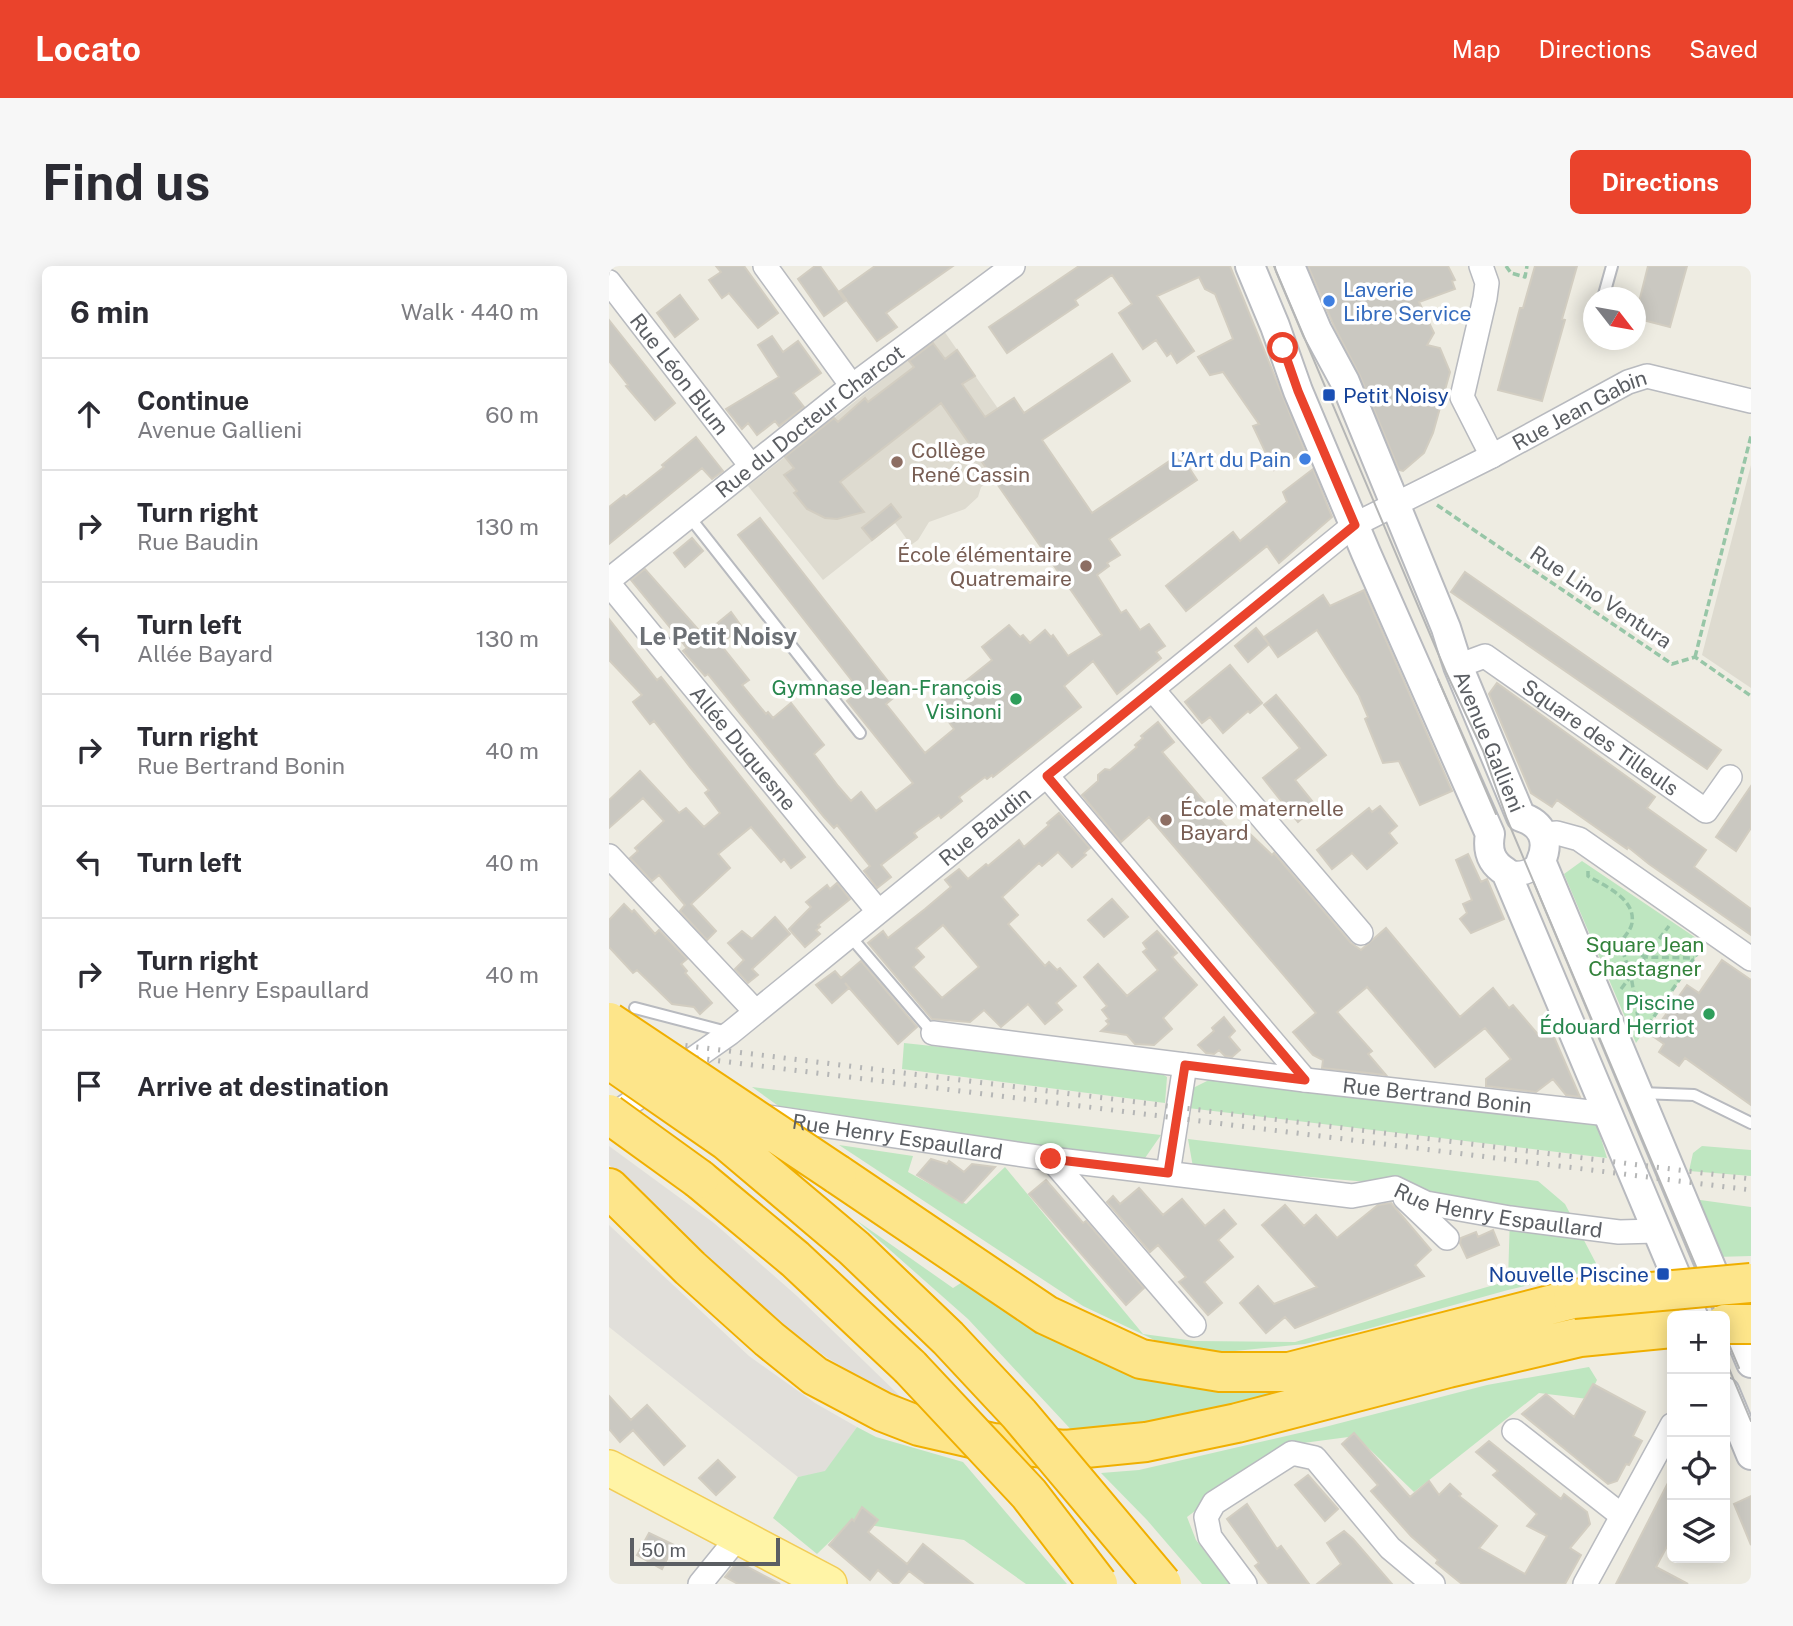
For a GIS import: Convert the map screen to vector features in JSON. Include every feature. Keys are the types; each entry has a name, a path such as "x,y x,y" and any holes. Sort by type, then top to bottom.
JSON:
{"highway":[{"path":"622,1015 837,1174 1045,1315 1141,1359 1220,1372 1289,1372 1573,1299 1751,1283"},
{"path":"609,1059 727,1141 854,1248 948,1338 1019,1414 1163,1584"},
{"path":"618,1110 795,1259 910,1367 1028,1494 1098,1584"},
{"path":"609,1188 690,1268 815,1376 883,1412 919,1426 993,1443 1065,1450 1146,1442 1237,1423 1580,1337 1667,1328"},
{"path":"1730,1324 1751,1324"}],"main road":[{"path":"609,1468 829,1584"}],"street":[{"path":"765,266 852,386"},
{"name":"Rue du Docteur Charcot","path":"609,582 688,515 852,386 1013,266"},
{"name":"Avenue Gallieni","path":"1250,266 1298,391 1410,656 1490,834 1490,856 1497,866 1506,872 1691,1311"},
{"name":"Avenue Gallieni","path":"1290,266 1317,330 1345,382 1446,628 1458,666 1535,837 1579,953 1751,1363"},
{"path":"1481,266 1487,283 1485,298 1462,397 1492,456"},
{"name":"Rue Léon Blum","path":"609,282 751,466"},
{"name":"Rue Jean Gabin","path":"1395,506 1628,382 1647,376 1751,401"},
{"name":"Rue Baudin","path":"618,1110 685,1066 730,1032 1355,525 1395,506"},
{"name":"Allée Duquesne","path":"609,582 879,911"},
{"name":"Square des Tilleuls","path":"1458,666 1485,656 1706,811 1730,777"},
{"path":"1153,690 1361,933"},
{"path":"1047,776 1305,1080"},
{"path":"1490,834 1499,823 1507,819 1535,837 1557,833 1579,839 1751,959"},
{"path":"1506,872 1521,874 1530,871 1535,837"},
{"path":"609,856 755,1011"},
{"name":"Rue Bertrand Bonin","path":"933,1032 1305,1080 1608,1114"},
{"path":"1168,1173 1185,1065"},
{"name":"Rue Henry Espaullard","path":"618,1110 1352,1196 1395,1188 1426,1203 1510,1218 1619,1233 1656,1231"},
{"path":"1051,1159 1194,1325"},
{"path":"1395,1188 1447,1238"},
{"path":"1730,1404 1751,1455"},
{"path":"1514,1431 1621,1515"},
{"path":"1585,1584 1667,1434"},
{"path":"1245,1584 1210,1536 1206,1517 1214,1503 1292,1453 1315,1458 1390,1548 1433,1584"},
{"path":"700,1584 739,1536"}],"lane":[{"path":"1606,287 1612,266"},
{"path":"688,515 860,733"},
{"path":"849,935 933,1032"},
{"path":"622,1015 730,1032"},
{"path":"1637,1093 1694,1095 1751,1124"}],"path":[{"path":"1506,266 1511,273 1525,276 1527,266"},
{"path":"1695,657 1751,436"},
{"name":"Rue Lino Ventura","path":"1436,504 1672,664 1695,657 1751,696"},
{"path":"1579,953 1620,943 1632,925 1631,908 1618,894 1588,876 1585,844"},
{"path":"1604,1012 1681,910"},
{"path":"1624,1061 1712,932"},
{"path":"1620,943 1645,957 1694,958"},
{"path":"1620,943 1631,976 1641,1035"}],"shaded area":[{"name":"Collège René Cassin","path":"944,331 1029,453 981,487 978,497 965,509 929,522 918,540 911,545 895,523 823,580 748,486"},
{"path":"1751,465 1751,688 1702,655"},
{"path":"609,1146 714,1223 797,1296 903,1399 875,1387 826,1357 768,1314 609,1165"},
{"path":"609,1225 749,1356 815,1403 857,1427 825,1472 798,1477 609,1327"}],"green space":[{"name":"Square Jean Chastagner","path":"1582,861 1705,944 1636,1043 1564,874"},
{"path":"904,1043 1156,1070 1167,1077 1165,1103 902,1069"},
{"path":"1209,1080 1596,1122 1607,1158 1188,1108 1193,1088"},
{"path":"752,1087 1161,1135 1145,1158 798,1120"},
{"path":"1188,1139 1538,1181 1565,1204 1599,1269 1508,1290 1305,1344 1225,1352 1165,1345 1083,1306 839,1145 913,1156 908,1172 966,1204 1005,1167 1143,1334 1195,1341 1295,1342 1508,1281 1510,1215 1368,1182 1193,1167"},
{"path":"1702,1146 1751,1150 1751,1176 1689,1171 1693,1153"},
{"path":"1693,1199 1751,1207 1751,1256 1716,1257"},
{"path":"856,1220 953,1288 964,1281 1112,1363 1190,1387 1247,1388 1578,1313 1577,1325 1283,1397 1077,1436 968,1319"},
{"path":"1589,1367 1597,1380 1588,1399 1539,1393 1414,1492 1356,1436 1303,1443 1251,1469 1187,1517 1196,1540 1230,1584 1202,1584 1147,1520 1101,1473 1139,1470 1321,1428 1487,1385"},
{"path":"857,1427 876,1437 963,1462 1067,1584 1026,1584 964,1540 850,1522 817,1554 773,1518 798,1477 825,1471"}],"building":[{"path":"716,266 744,266 778,313 758,328 729,293 722,298 709,280 721,272"},
{"path":"815,266 820,266 845,301 824,316 798,279"},
{"path":"875,266 953,266 886,313 897,327 877,341 840,291"},
{"path":"1079,266 1230,266 1305,451 1274,470 1253,426 1259,424 1223,372 1210,375 1198,357 1233,339 1215,294 1205,289 1199,277 1157,296 1194,351 1177,363 1171,353 1167,356 1156,340 1143,349 1119,313 1132,304 1112,275 1075,300 1078,305 1007,353 989,327"},
{"path":"1308,266 1448,266 1455,280 1452,281 1455,289 1419,302 1434,333 1427,345 1440,348 1450,372 1433,433 1424,453 1403,471 1399,470 1360,376 1334,326"},
{"path":"1535,266 1577,266 1542,401 1498,390 1520,308 1523,308"},
{"path":"1648,266 1687,266 1670,327 1646,321 1646,287 1643,287"},
{"path":"680,295 698,319 675,337 657,313"},
{"path":"609,320 675,403 655,420 609,361"},
{"path":"772,336 783,352 798,341 821,373 793,393 804,407 779,426 775,421 757,435 748,423 742,429 726,409 779,377 758,345"},
{"path":"933,343 945,359 957,350 975,376 962,384 985,417 1014,398 1024,413 1112,354 1130,381 1042,440 1092,513 1180,454 1197,480 1109,539 1120,555 1107,563 1109,566 1097,575 1121,613 1126,610 1140,630 1149,624 1165,646 1156,652 1161,658 1117,694 1093,661 1064,686 1081,707 993,777 985,777 959,797 962,801 941,818 939,815 914,833 917,837 881,865 891,877 877,888 864,871 870,866 837,825 834,828 824,817 708,674 705,676 683,651 687,648 631,580 645,569 703,635 731,612 742,627 720,644 749,680 742,685 766,714 768,712 773,718 791,703 824,745 814,754 838,786 851,801 861,792 876,811 913,783 847,701 860,691 738,535 760,518 898,694 886,704 925,753 954,729 936,705 992,660 982,647 1009,625 1030,643 1045,630 1051,637 1053,635 1068,656 1102,635 941,403 840,482 864,512 837,519 825,518 807,509 794,493 797,491 784,475 794,468 785,457 834,418 838,422 865,398 868,402 914,367 909,361"},
{"path":"696,437 723,471 712,479 702,468 609,544 609,507 664,467 662,465"},
{"path":"1313,469 1332,517 1279,563 1267,546 1186,611 1166,586 1233,532 1240,541 1287,502 1283,492"},
{"path":"891,504 901,517 872,540 862,528"},
{"path":"692,538 703,551 685,567 674,553"},
{"path":"1465,572 1721,750 1707,769 1451,592"},
{"path":"1364,590 1452,791 1420,805 1399,761 1383,763 1365,719 1368,717 1359,696 1317,630 1278,657 1264,637 1323,595 1330,606"},
{"path":"609,619 657,680 661,677 805,857 791,868 784,859 781,862 751,827 718,854 730,868 691,904 716,931 707,940 680,911 685,905 659,875 652,881 630,858 638,851 635,848 664,821 643,798 609,828 609,800 640,771 679,813 686,808 704,827 720,813 705,793 709,790 654,721 650,724 633,702 642,695 609,660"},
{"path":"1256,628 1269,644 1248,662 1235,646"},
{"path":"1230,665 1262,703 1250,713 1248,711 1223,733 1210,717 1202,723 1185,702"},
{"path":"1497,683 1655,797 1647,808 1706,850 1694,867 1751,909 1751,935 1557,800 1552,807 1531,793 1489,694"},
{"path":"1276,695 1326,755 1295,780 1316,806 1298,822 1263,778 1300,748 1264,705"},
{"path":"1158,722 1174,742 1162,752 1207,805 1236,838 1246,830 1272,855 1274,853 1351,943 1361,950 1386,928 1460,1017 1493,988 1509,1008 1513,1005 1541,1038 1551,1030 1580,1097 1566,1095 1553,1079 1536,1092 1486,1086 1486,1079 1511,1059 1485,1028 1435,1067 1367,987 1337,1012 1372,1051 1368,1054 1386,1075 1322,1068 1323,1060 1313,1055 1293,1032 1316,1013 1149,817 1121,842 1082,795 1098,781 1098,775 1105,769 1110,770 1137,747 1135,745 1143,738 1141,736"},
{"path":"1751,786 1751,828 1736,851 1716,837"},
{"path":"1380,806 1397,826 1389,833 1397,843 1367,869 1352,853 1332,869 1317,850 1369,808 1372,812"},
{"path":"1059,813 1090,848 1084,853 1086,855 1072,867 1058,852 1042,866 1039,863 1002,897 1018,915 1008,924 1045,966 1049,962 1057,970 1060,968 1076,986 1056,1003 1062,1010 1045,1024 1028,1004 1001,1027 984,1010 970,1022 932,1019 868,943 883,931 888,938 925,909 951,887 945,880 959,869 968,879 1019,840 1024,847 1049,825 1047,823","holes":["943,925 979,967 942,998 913,967 924,957 916,948"]},
{"path":"1468,854 1481,882 1487,879 1504,919 1471,933 1460,919 1467,913 1463,904 1472,900 1456,860"},
{"path":"837,883 850,899 818,925 820,927 816,930 820,934 805,947 789,929 811,907 806,902 827,885 830,889"},
{"path":"1112,899 1128,917 1104,937 1088,920"},
{"path":"624,904 632,912 634,910 655,934 659,930 687,959 681,964 687,971 685,973 712,1003 700,1014 694,1007 672,1004 637,970 633,973 609,947 609,920"},
{"path":"775,917 790,934 752,969 758,975 748,983 735,969 744,960 728,943 742,931 752,939"},
{"path":"1157,931 1177,953 1172,957 1197,985 1163,1018 1172,1029 1154,1045 1135,1044 1127,1035 1101,1031 1109,1024 1106,1021 1109,1019 1102,1010 1107,1006 1084,977 1098,964 1127,996 1158,970 1143,952 1147,949 1143,943"},
{"name":"Piscine Édouard Herriot","path":"1722,960 1751,980 1751,1105 1685,1058 1679,1066 1659,1052 1664,1044 1651,1035 1687,985 1699,993"},
{"path":"861,961 917,1027 898,1044 845,983 849,988 832,1003 816,985 835,971 841,978"},
{"path":"1224,1017 1235,1031 1229,1037 1240,1050 1232,1057 1225,1056 1219,1050 1214,1054 1206,1053 1198,1045 1214,1031 1212,1028"},
{"path":"931,1159 947,1164 949,1161 964,1172 972,1164 995,1167 962,1203 917,1175"},
{"path":"1046,1180 1144,1288 1126,1305 1029,1194"},
{"path":"1139,1188 1163,1215 1182,1199 1205,1226 1224,1210 1236,1224 1218,1240 1233,1257 1204,1282 1222,1303 1208,1315 1179,1282 1186,1277 1158,1245 1150,1252 1107,1202 1113,1196 1120,1204"},
{"path":"1391,1203 1431,1250 1415,1265 1424,1276 1295,1328 1285,1317 1266,1333 1240,1303 1258,1286 1274,1304 1317,1287 1262,1225 1285,1205 1304,1226 1316,1215 1337,1238 1378,1205"},
{"path":"1493,1230 1499,1245 1467,1258 1460,1243 1461,1238 1476,1232 1478,1237"},
{"path":"1593,1384 1645,1412 1633,1436 1642,1441 1617,1481 1608,1484 1522,1414 1546,1394 1574,1417"},
{"path":"609,1396 631,1420 647,1405 685,1446 664,1465 633,1430 620,1442 609,1429"},
{"path":"1354,1433 1410,1497 1429,1481 1439,1495 1450,1484 1461,1494 1459,1496 1497,1526 1479,1548 1525,1574 1547,1536 1527,1526 1537,1514 1493,1475 1498,1471 1476,1452 1489,1441 1561,1499 1564,1494 1587,1512 1590,1524 1570,1548 1581,1555 1565,1584 1462,1584 1436,1563 1438,1560 1411,1536 1371,1491 1378,1485 1342,1444"},
{"path":"718,1460 735,1477 716,1495 699,1478"},
{"path":"1308,1475 1338,1509 1325,1521 1295,1485"},
{"path":"1667,1485 1667,1546 1656,1567 1688,1584 1616,1584"},
{"path":"1751,1496 1751,1545 1734,1504"},
{"path":"1247,1504 1277,1549 1281,1546 1309,1584 1269,1584 1255,1566 1259,1563 1227,1519"},
{"path":"862,1507 878,1520 868,1532 907,1564 923,1544 973,1584 926,1584 909,1571 898,1584 894,1584 878,1570 870,1580 829,1545 852,1519 854,1521"},
{"path":"1344,1531 1392,1584 1317,1584 1341,1564 1327,1543"},
{"path":"649,1533 674,1545 662,1569 637,1555"},
{"path":"742,1564 780,1584 738,1584 725,1577 734,1566"}],"tram line":[{"path":"1274,266 1446,672 1483,751 1507,819 1715,1311"},
{"path":"1438,679 1496,814"},
{"path":"1730,1347 1739,1368"},
{"path":"1730,1371 1751,1421"}],"railway":[{"path":"609,1036 1751,1179"},
{"path":"609,1047 1751,1190"}],"place":[{"name":"Laverie Libre Service","path":"1329,301"},
{"name":"Petit Noisy","path":"1329,395"},
{"name":"L’Art du Pain","path":"1305,459"},
{"name":"Collège René Cassin","path":"897,462"},
{"name":"École élémentaire Quatremaire","path":"1086,566"},
{"name":"Gymnase Jean-François Visinoni","path":"1016,699"},
{"name":"École maternelle Bayard","path":"1166,820"},
{"name":"Piscine Édouard Herriot","path":"1709,1014"},
{"name":"Nouvelle Piscine","path":"1663,1274"}],"district":[{"name":"Le Petit Noisy","path":"718,636"}],"route":[{"path":"1051,1159 1168,1173 1185,1065 1305,1080 1047,776 1355,525 1298,391 1283,348"}]}
